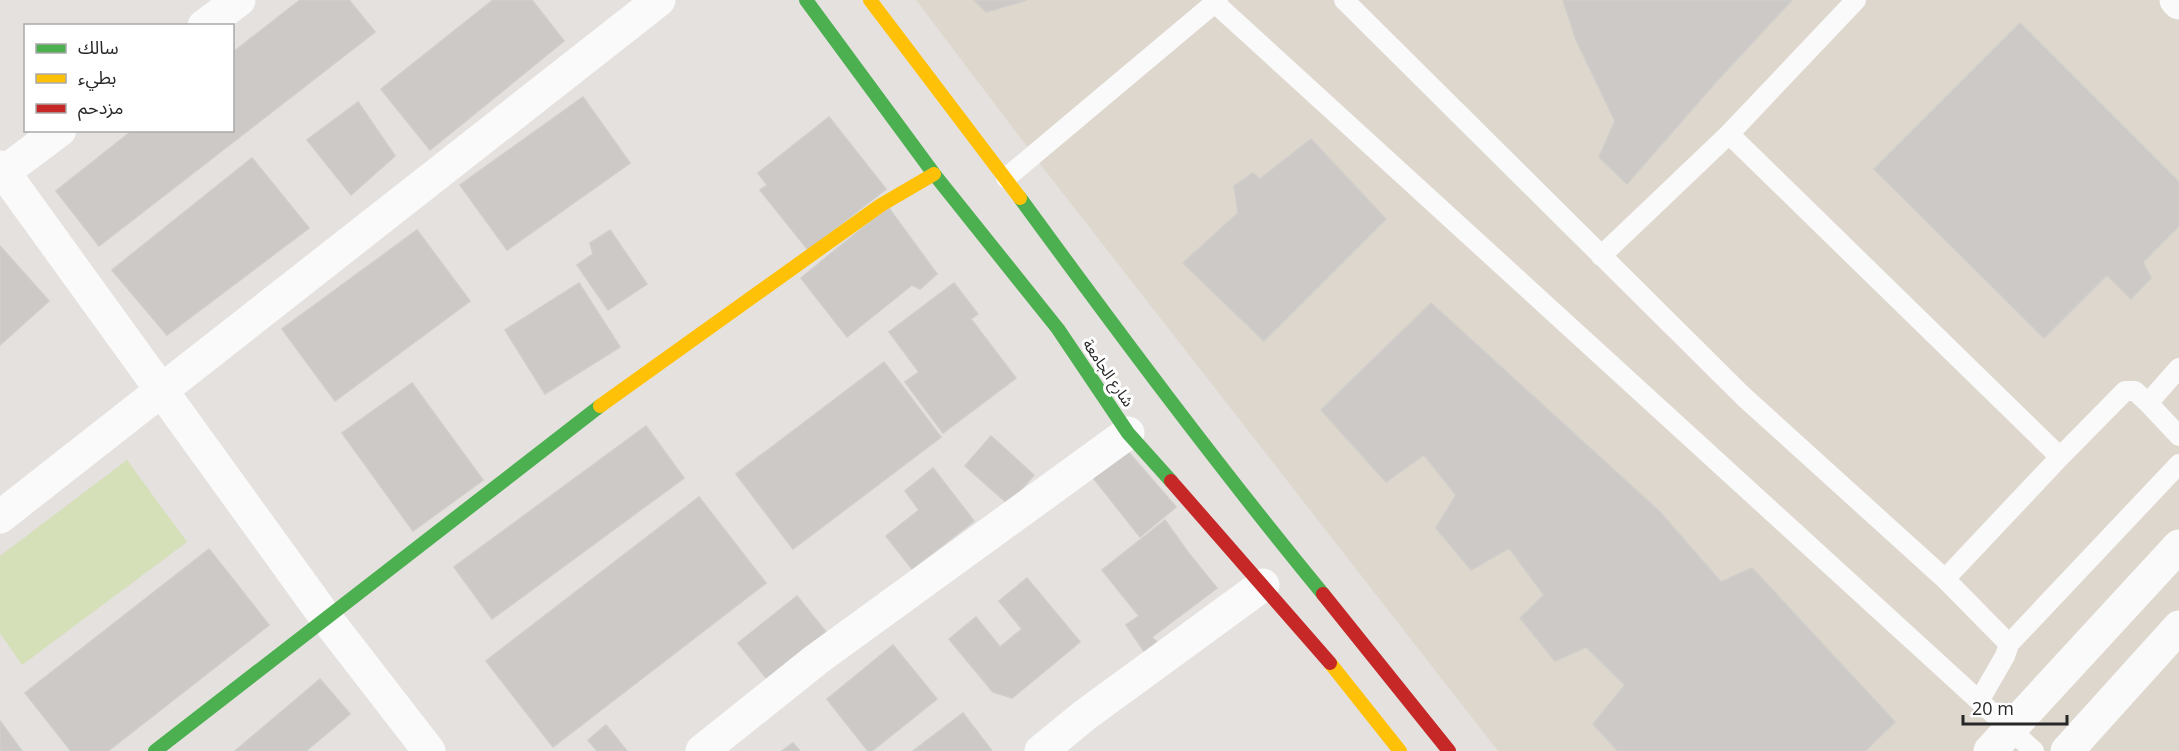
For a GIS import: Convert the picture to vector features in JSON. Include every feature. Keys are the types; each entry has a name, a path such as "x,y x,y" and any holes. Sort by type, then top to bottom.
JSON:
{"main road":[{"name":"شارع الجامعة","path":"806,0 934,174 1058,328 1128,433 1331,664 1400,751"},
{"name":"شارع الجامعة","path":"870,0 1006,178 1144,369 1270,530 1449,751"},
{"path":"154,751 572,426 881,205 934,174"}],"street":[{"path":"207,24 239,0"},
{"path":"0,517 659,0"},
{"path":"57,132 2,170 326,618 429,751"},
{"path":"702,751 817,659 1128,433"},
{"path":"2000,740 2179,546"},
{"path":"1041,751 1085,715 1263,585"},
{"path":"2067,751 2179,627"}],"lane":[{"path":"1344,0 1744,397 1945,579 2009,644"},
{"path":"1600,256 1729,134 1856,0"},
{"path":"1006,178 1216,2 1979,701 2000,740 2034,751"},
{"path":"1729,134 2060,457"},
{"path":"2148,403 2179,368"},
{"path":"1945,579 2125,391 2135,392 2179,436"},
{"path":"1979,701 2005,656 2009,644 2179,464"}],"shaded area":[{"path":"916,0 2179,0 2179,751 1498,751 1044,169"}],"green space":[{"path":"127,460 187,542 22,665 0,633 0,556"}],"building":[{"path":"300,0 349,0 375,32 99,246 56,191 130,132 234,132 234,51"},
{"path":"493,0 532,0 564,41 430,150 381,89"},
{"path":"974,0 1027,0 986,12"},
{"path":"1563,0 1792,0 1715,83 1627,184 1599,157 1615,121 1576,40"},
{"path":"2020,23 2179,182 2179,226 2143,262 2151,278 2131,299 2107,275 2044,338 1874,169"},
{"path":"583,97 630,163 507,250 460,185"},
{"path":"358,102 395,156 351,195 307,140"},
{"path":"829,117 886,189 808,250 760,190 767,185 758,173"},
{"path":"1311,139 1386,219 1264,341 1183,263 1238,213 1234,186 1253,173 1260,179"},
{"path":"252,158 309,228 167,335 112,270"},
{"path":"888,207 937,274 920,289 912,285 847,337 801,278"},
{"path":"417,230 470,301 335,401 282,329"},
{"path":"610,230 647,284 608,310 577,265 593,254 590,243"},
{"path":"0,246 49,301 0,345"},
{"path":"579,283 620,347 545,394 505,330"},
{"path":"954,283 978,314 971,319 1016,378 943,433 905,382 919,372 889,332"},
{"path":"1431,303 1660,512 1721,582 1752,568 1895,722 1865,751 1618,751 1593,724 1625,685 1586,647 1555,661 1520,618 1544,595 1509,548 1471,570 1436,528 1456,495 1424,455 1386,482 1321,410"},
{"path":"884,362 941,437 793,549 736,474"},
{"path":"412,383 483,480 413,531 342,433"},
{"path":"646,426 684,478 492,619 454,567"},
{"path":"991,436 1034,475 1008,504 965,466"},
{"path":"1124,447 1176,507 1140,537 1091,475"},
{"path":"933,468 974,521 912,569 886,536 919,510 905,491"},
{"path":"699,497 766,583 553,747 486,661"},
{"path":"1165,520 1217,588 1152,637 1165,650 1150,660 1126,625 1139,616 1102,570"},
{"path":"209,549 269,625 108,751 71,751 25,693"},
{"path":"1027,578 1080,642 1012,698 993,692 949,639 976,617 1000,647 1022,629 999,601"},
{"path":"797,596 830,637 771,684 738,643"},
{"path":"893,645 937,699 872,751 868,751 827,699"},
{"path":"320,679 350,714 306,751 235,751"},
{"path":"963,713 992,751 913,751"},
{"path":"0,721 22,751 0,751"},
{"path":"606,725 627,751 597,751 588,740"},
{"path":"793,743 800,751 782,751"}],"traffic: fast":[{"path":"806,0 934,174 1058,329 1128,433 1171,481"},
{"path":"1020,198 1168,398 1323,594"},
{"path":"155,751 600,406"}],"traffic: slow":[{"path":"870,0 1020,198"},
{"path":"600,406 881,205 934,174"},
{"path":"1330,663 1400,751"}],"traffic: jam":[{"path":"1171,481 1330,663"},
{"path":"1323,594 1449,751"}]}
